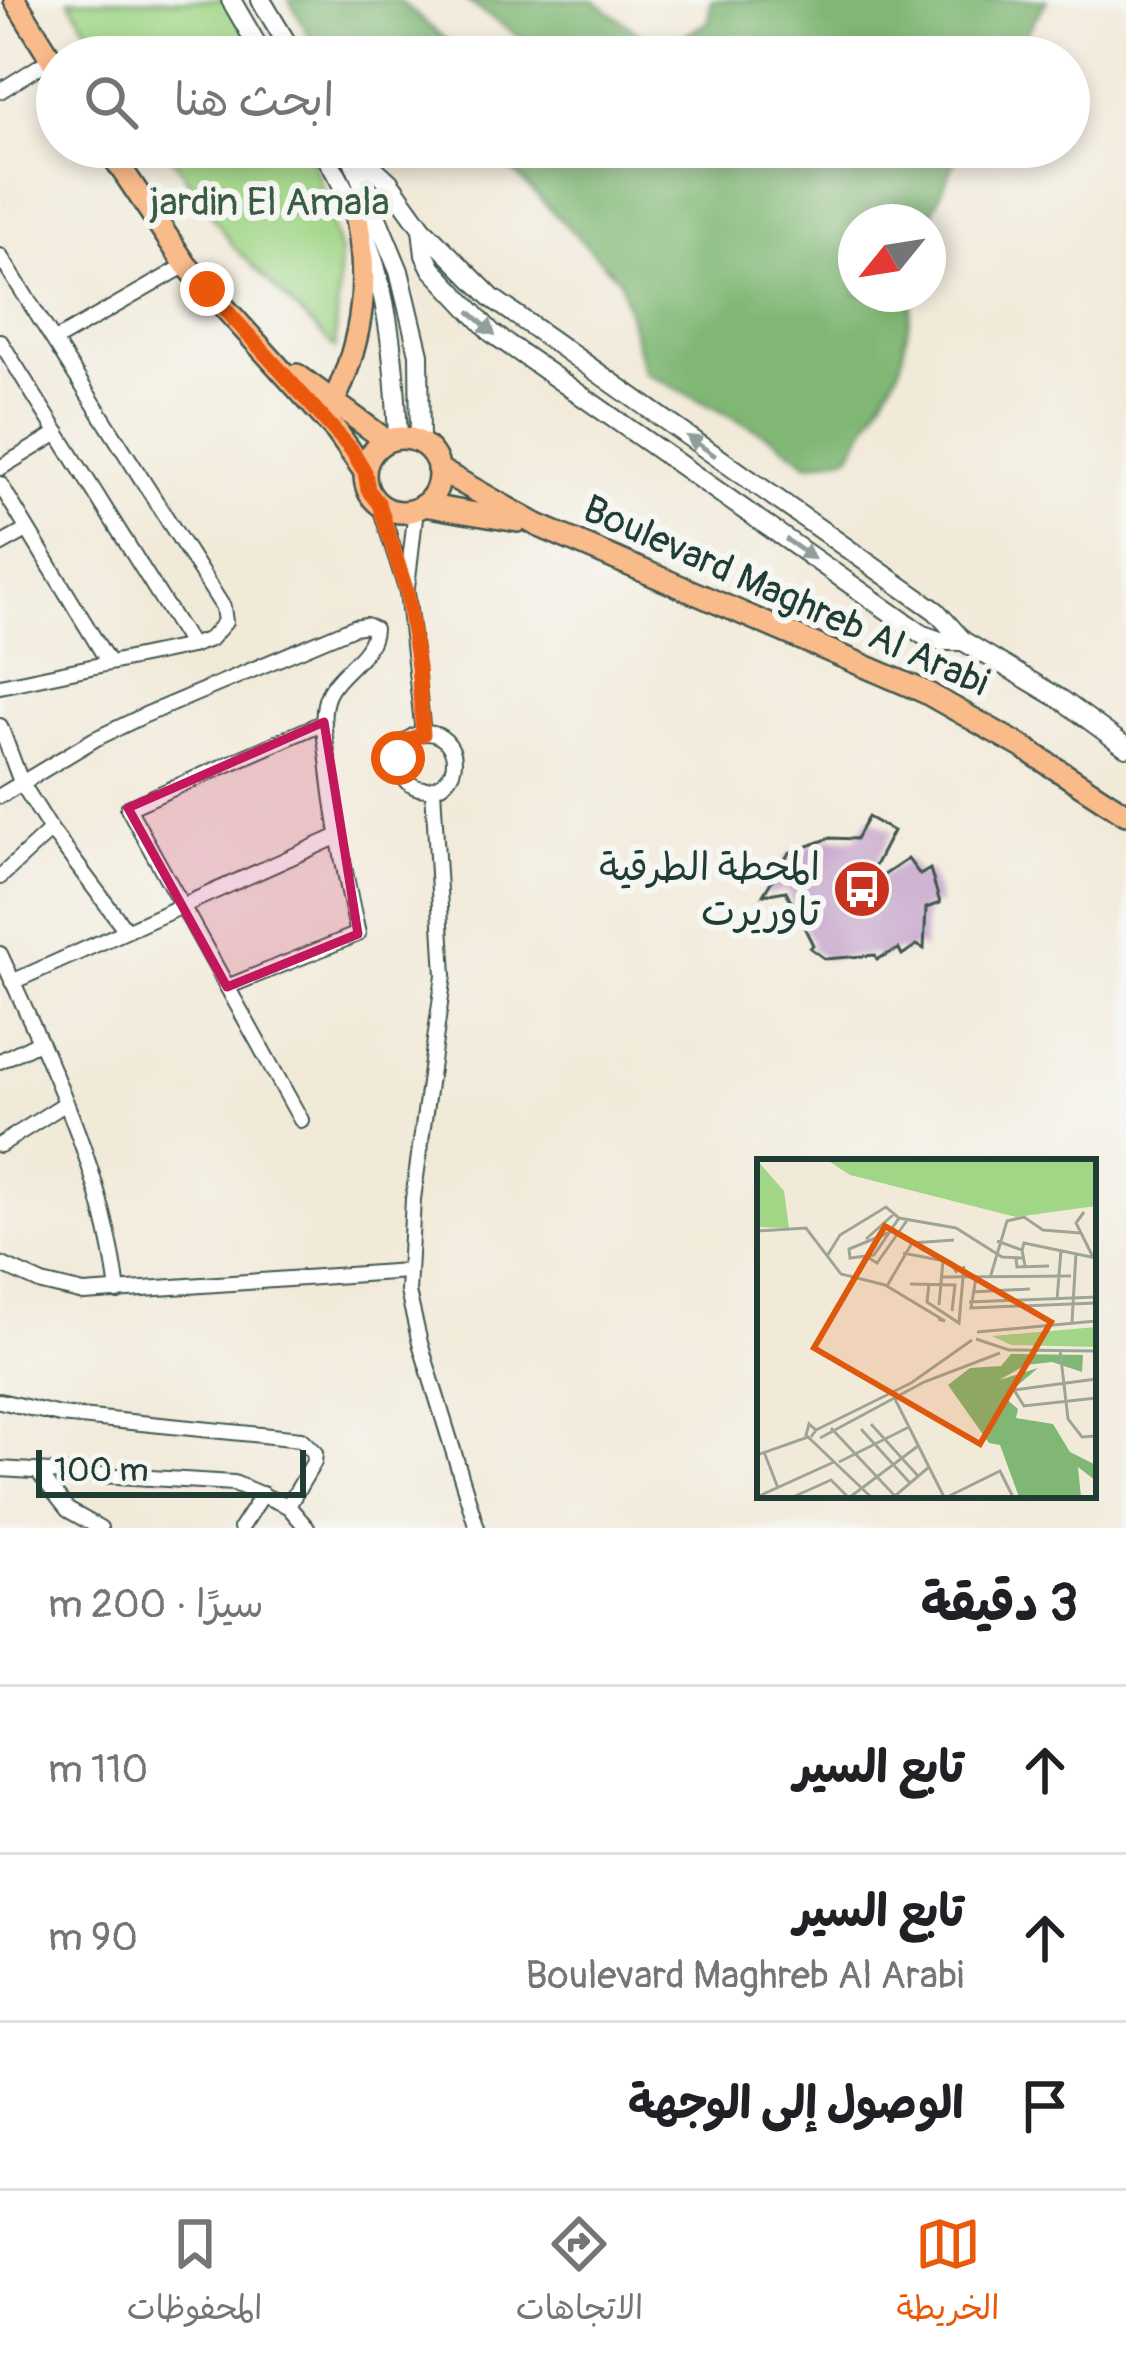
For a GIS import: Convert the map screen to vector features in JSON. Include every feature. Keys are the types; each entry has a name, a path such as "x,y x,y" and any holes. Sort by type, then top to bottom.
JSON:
{"main road":[{"path":"15,0 37,36"},
{"path":"121,168 186,265 262,350 337,432 365,472 368,490 379,504 393,511 420,507 438,483 438,469 428,450 402,441 334,401 262,350"},
{"path":"334,401 362,326 365,287 355,209"},
{"path":"365,472 372,453 402,441"},
{"name":"Boulevard Maghreb Al Arabi","path":"438,469 537,525 925,692 1126,814"},
{"name":"Boulevard Maghreb Al Arabi","path":"420,507 537,525"}],"street":[{"path":"230,0 251,36"},
{"path":"261,0 282,36"},
{"path":"0,91 36,72"},
{"path":"332,168 355,209 381,276 394,344 402,441"},
{"path":"358,168 400,272 419,354 402,441"},
{"path":"373,168 422,228 512,314 936,611 963,641 1062,700 1126,747"},
{"path":"422,228 425,255 432,268 492,333 923,635 963,641"},
{"path":"0,256 223,608 225,622 219,633 191,646 0,686"},
{"path":"54,341 186,265"},
{"path":"0,341 191,646"},
{"path":"0,468 58,434"},
{"path":"0,484 110,663"},
{"path":"379,504 407,592 423,734"},
{"path":"407,592 420,507"},
{"path":"0,545 27,530"},
{"path":"0,796 145,715 354,627 374,629 374,639 335,681 325,701 336,837 358,934 227,987"},
{"path":"301,1120 128,808 324,722"},
{"path":"0,726 21,782 125,929"},
{"path":"414,736 442,739 454,756 450,776 434,789 415,788 401,776 401,748 414,736"},
{"path":"434,789 444,975 413,1199 408,1292 477,1528"},
{"path":"0,877 51,830"},
{"path":"12,982 336,837"},
{"path":"0,954 67,1103 105,1213 118,1292"},
{"path":"0,1061 40,1042"},
{"path":"0,1145 67,1103"},
{"path":"0,1264 42,1283 84,1294 407,1270"},
{"path":"0,1401 60,1415 301,1439 315,1453 314,1462 288,1506"},
{"path":"0,1469 234,1483 288,1506 307,1528"},
{"path":"38,1472 68,1510 100,1528"},
{"path":"242,1528 263,1494"}],"highlighted area":[{"path":"324,722 358,934 227,987 128,808"}],"green space":[{"path":"69,0 227,0 248,36 92,36"},
{"path":"289,0 398,0 441,36 310,36"},
{"path":"465,0 593,0 643,36 518,36"},
{"path":"711,0 1047,0 1024,36 685,36 709,21"},
{"name":"jardin El Amala","path":"179,168 315,168 340,254 335,348 234,247"},
{"path":"510,168 952,168 936,204 838,204 838,312 911,312 900,367 850,455 809,464 775,439 644,372 620,280"}],"building":[{"name":"المحطة الطرقية تاوريرت","path":"868,817 893,831 863,889 908,859 920,875 930,869 940,903 926,908 924,949 917,945 902,955 899,949 877,959 875,955 825,959 810,948 813,945 786,891 763,895 789,853 830,838 856,839"}],"place":[{"name":"المحطة الطرقية تاوريرت","path":"862,889"}],"route":[{"path":"207,289 351,449 379,504 407,592 423,734 406,741 398,758"}]}
